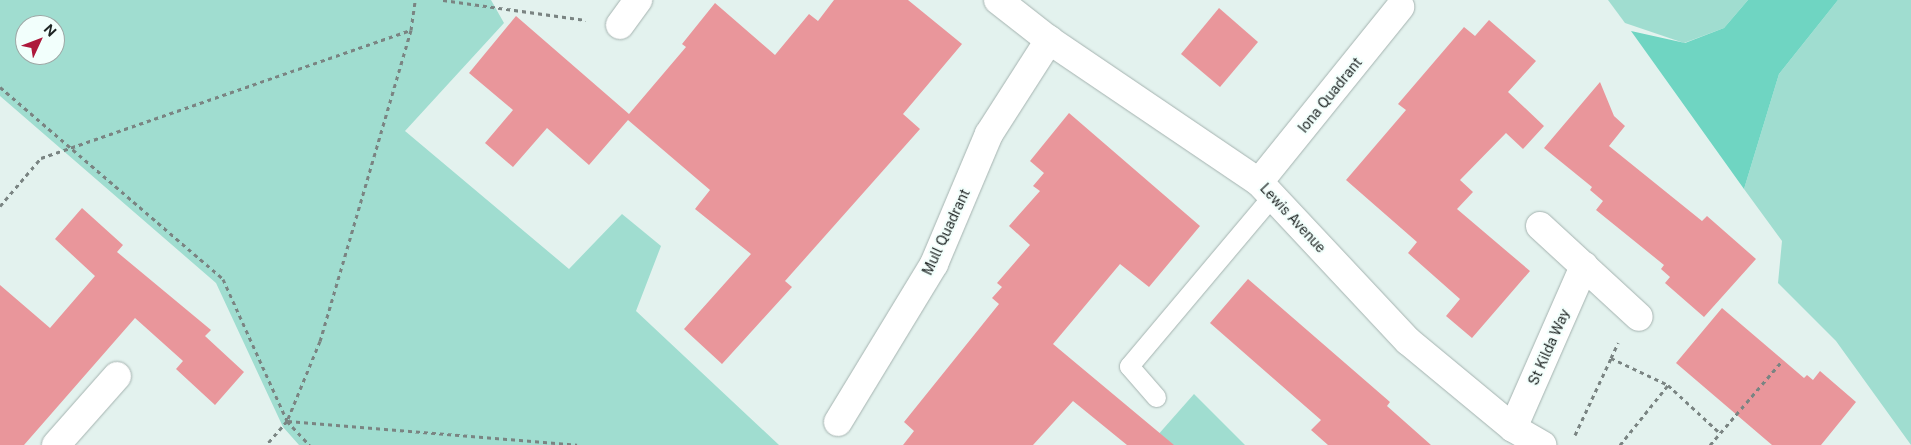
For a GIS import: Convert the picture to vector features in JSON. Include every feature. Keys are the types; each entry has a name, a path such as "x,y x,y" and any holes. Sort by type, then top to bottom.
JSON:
{"street":[{"path":"620,25 638,0"},
{"name":"Lewis Avenue","path":"998,0 1049,40 1266,189 1408,341 1513,428 1542,445"},
{"name":"Iona Quadrant","path":"1266,189 1400,7"},
{"name":"Mull Quadrant","path":"838,422 934,264 989,134 1049,40"},
{"path":"1540,226 1639,317"},
{"name":"St Kilda Way","path":"1513,428 1584,266"},
{"path":"56,445 117,376"}],"lane":[{"path":"1156,397 1129,366 1266,189"}],"path":[{"path":"266,445 287,421 320,341 411,30 415,0"},
{"path":"443,0 620,25"},
{"path":"0,206 41,158 72,149 411,30"},
{"path":"0,87 223,279 287,421 309,445"},
{"path":"1570,445 1611,358 1668,385 1719,432"},
{"path":"1710,445 1719,432 1782,361"},
{"path":"1620,445 1668,385"},
{"path":"287,421 577,445"}],"green space":[{"path":"0,0 491,0 504,23 405,131 569,269 622,214 661,246 636,311 779,445 299,445 283,427 216,283 0,96"},
{"path":"1608,0 1748,0 1724,28 1684,43 1625,23"},
{"path":"1748,0 1838,0 1779,74 1744,189 1631,31 1685,43 1724,28"},
{"path":"1838,0 1911,0 1911,445 1836,341 1778,283 1782,241 1744,189 1779,74"},
{"path":"1194,394 1245,445 1149,445"}],"building":[{"path":"834,0 908,0 962,44 903,114 920,129 785,281 792,287 722,364 684,329 751,254 695,209 710,190 628,120 589,165 547,128 513,167 485,143 513,110 469,73 516,16 629,114 686,47 682,44 715,3 775,55 809,14 818,21"},
{"path":"1219,8 1258,42 1220,87 1181,54"},
{"path":"1489,20 1536,61 1508,92 1544,126 1523,149 1506,133 1460,180 1473,192 1457,209 1530,271 1472,338 1446,316 1460,299 1408,253 1417,242 1346,180 1406,110 1398,104 1464,27 1475,36"},
{"path":"1600,82 1614,116 1625,126 1609,146 1702,221 1707,216 1756,259 1704,317 1665,283 1670,277 1661,269 1664,265 1596,210 1603,201 1590,190 1592,187 1544,148"},
{"path":"1069,113 1200,226 1149,287 1120,264 1053,344 1174,445 1127,445 1073,401 1033,445 903,445 914,431 904,422 999,304 992,298 1002,287 997,283 1030,245 1009,226 1040,191 1033,186 1044,173 1030,161"},
{"path":"82,208 123,245 117,252 211,330 205,336 244,372 215,405 176,369 183,361 135,318 24,445 0,445 0,285 50,328 95,276 55,239"},
{"path":"1248,279 1390,402 1387,406 1431,445 1328,445 1311,430 1321,420 1210,323"},
{"path":"1722,308 1804,378 1807,375 1813,380 1820,371 1856,402 1821,445 1772,445 1676,363"}]}
